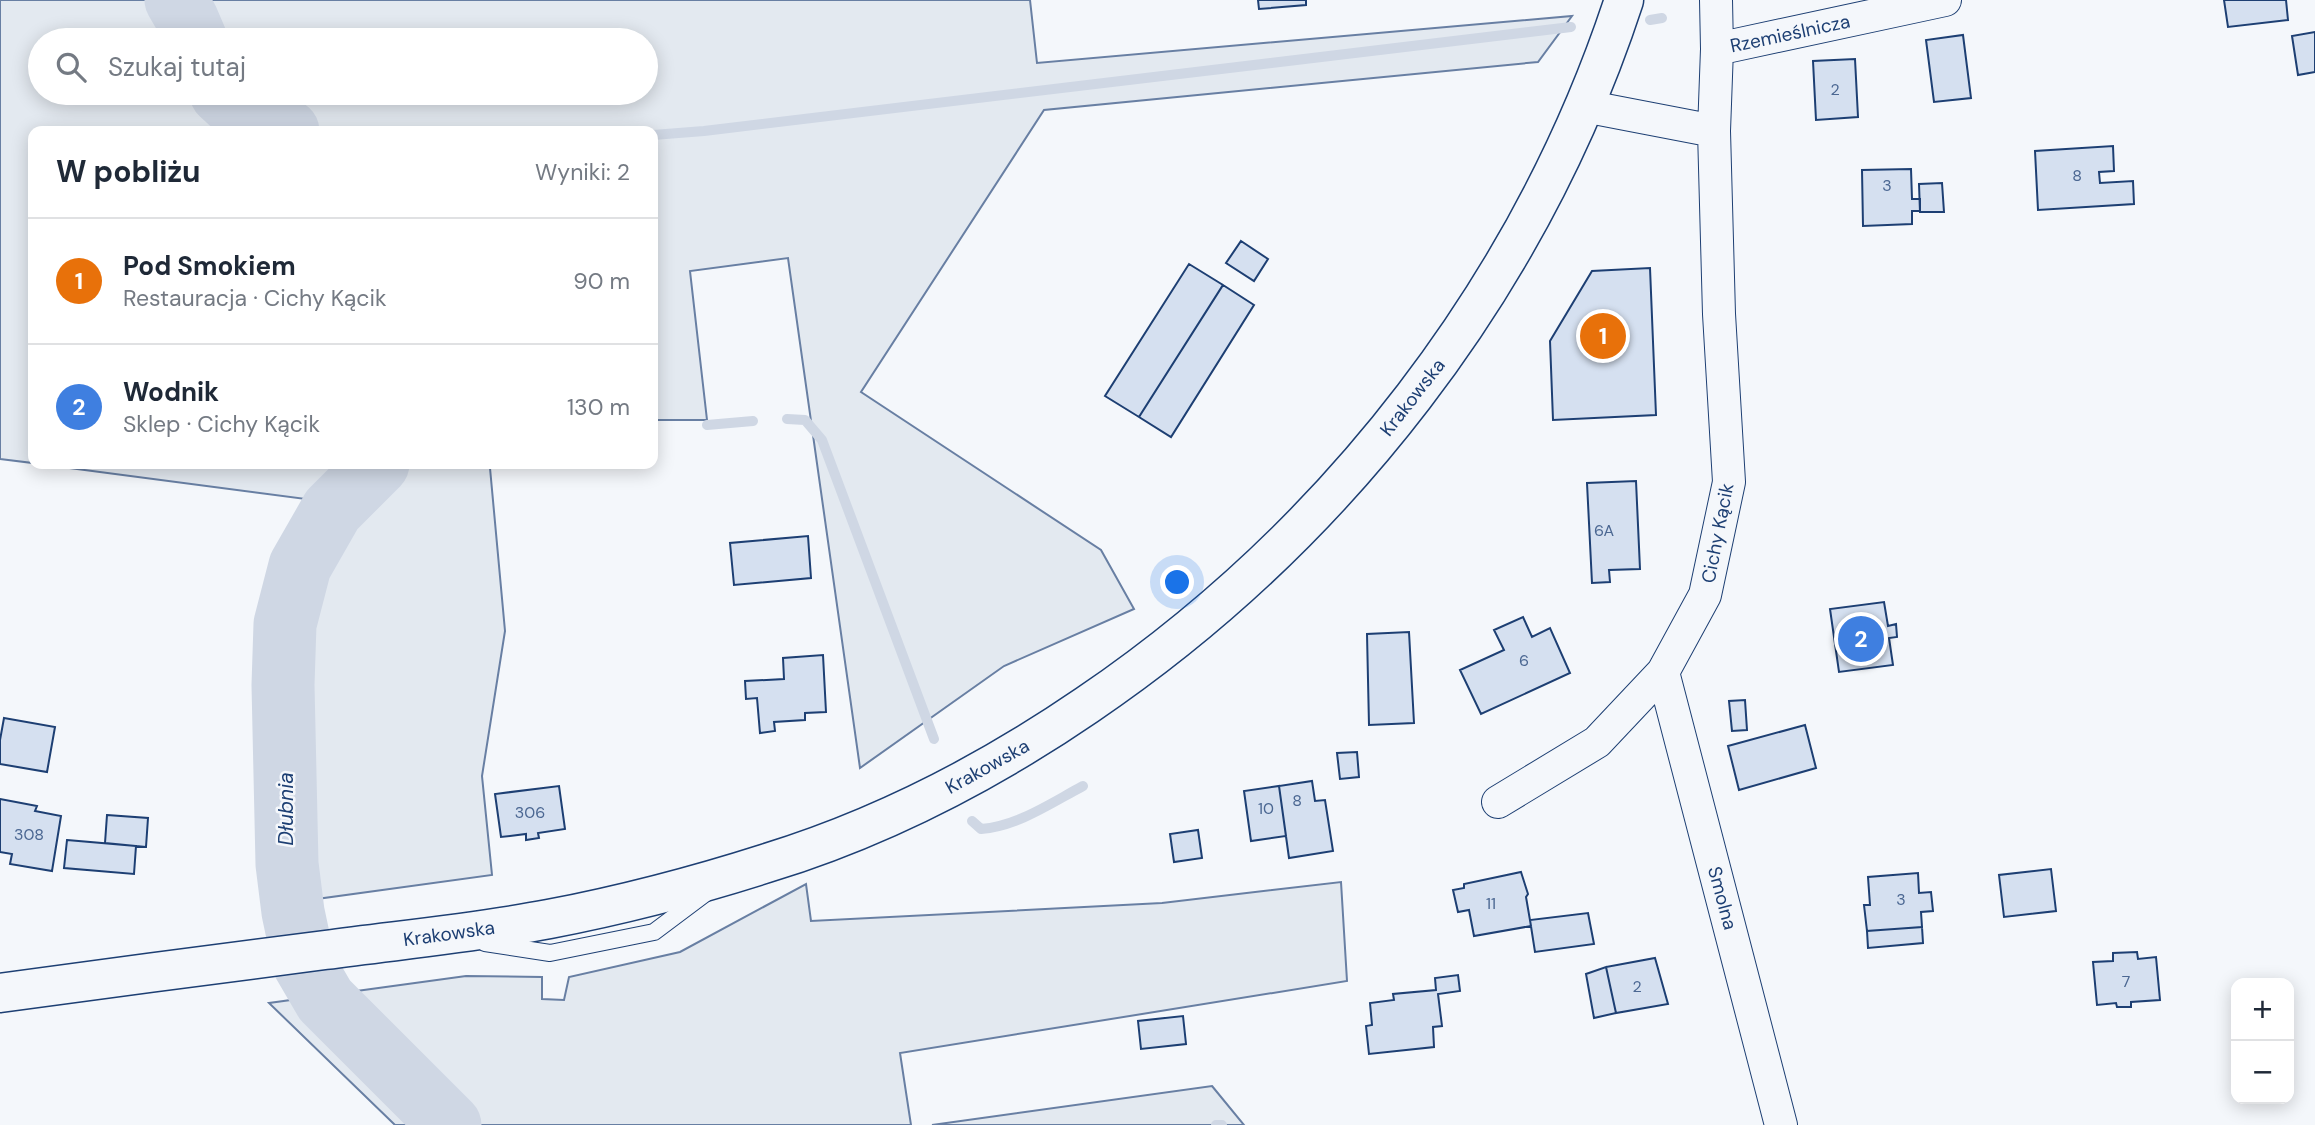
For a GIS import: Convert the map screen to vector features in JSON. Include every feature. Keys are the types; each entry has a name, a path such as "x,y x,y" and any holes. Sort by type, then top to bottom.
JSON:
{"main road":[{"name":"Krakowska","path":"0,993 372,944 556,917 635,901 771,863 878,822 958,784 1039,738 1197,625 1267,561 1341,484 1413,399 1460,335 1503,267 1555,172 1610,43 1624,0"}],"street":[{"name":"Cichy Kącik","path":"1498,802 1597,742 1664,672 1705,595 1729,482 1719,314 1714,131 1716,0"},
{"name":"Rzemieślnicza","path":"1717,49 1945,0"},
{"path":"1584,106 1714,131"},
{"name":"Smolna","path":"1664,672 1781,1125"}],"shaded area":[{"path":"0,0 1030,0 1037,63 1572,16 1538,62 1044,110 861,392 1101,550 1134,609 1004,666 860,768 788,258 690,271 707,420 658,420 658,126 28,126 28,462 0,459"},
{"path":"77,469 490,469 505,631 482,776 492,875 280,904 267,760 260,607 306,499"},
{"path":"1341,882 1347,981 900,1053 911,1125 395,1125 269,1003 466,976 542,977 542,999 564,1000 569,977 680,952 806,884 811,921 1162,903"},
{"path":"1212,1086 1244,1125 932,1125"}],"building":[{"path":"1258,0 1306,0 1306,5 1259,9"},
{"path":"2224,0 2286,0 2288,20 2228,27"},
{"path":"2315,32 2315,72 2298,75 2292,36"},
{"path":"1963,35 1971,98 1934,102 1926,40"},
{"path":"1855,59 1858,117 1816,120 1813,61"},
{"path":"2113,146 2114,171 2099,172 2100,183 2133,181 2134,204 2038,210 2035,151"},
{"path":"1911,169 1912,199 1920,199 1920,211 1912,211 1912,224 1863,226 1862,170"},
{"path":"1942,183 1944,212 1920,212 1919,184"},
{"path":"1241,241 1268,259 1254,281 1226,263"},
{"path":"1189,264 1223,285 1139,417 1105,396"},
{"path":"1650,268 1656,415 1553,420 1550,341 1592,271"},
{"path":"1223,285 1254,305 1171,437 1139,417"},
{"path":"1636,481 1640,569 1609,570 1610,582 1592,583 1587,483"},
{"path":"808,536 811,578 734,585 730,543"},
{"path":"1884,602 1888,626 1896,624 1897,637 1889,638 1893,665 1839,672 1830,609"},
{"path":"1523,617 1532,637 1550,628 1570,673 1481,714 1460,670 1504,650 1494,630"},
{"path":"1409,632 1414,723 1369,725 1367,634"},
{"path":"823,655 826,712 805,713 805,720 774,722 775,731 760,733 757,698 746,699 745,681 784,679 783,658"},
{"path":"1745,700 1747,730 1732,731 1729,701"},
{"path":"4,718 55,727 47,772 0,764"},
{"path":"1805,725 1816,768 1739,790 1728,746"},
{"path":"1357,752 1359,777 1340,779 1337,753"},
{"path":"1312,781 1315,801 1325,800 1333,851 1289,858 1279,786"},
{"path":"559,786 565,829 538,833 539,838 526,840 526,834 501,837 495,794"},
{"path":"1279,786 1286,836 1251,841 1244,791"},
{"path":"0,799 37,806 35,811 61,816 52,871 10,864 12,854 0,852"},
{"path":"107,815 148,818 146,847 105,843"},
{"path":"1198,830 1202,858 1174,862 1170,834"},
{"path":"67,840 136,846 134,874 64,868"},
{"path":"2051,869 2056,911 2004,917 1999,875"},
{"path":"1521,872 1528,894 1526,897 1531,926 1474,936 1469,910 1458,912 1453,890 1464,888 1464,884"},
{"path":"1918,873 1919,893 1931,892 1933,911 1921,912 1922,927 1867,931 1864,905 1870,905 1868,877"},
{"path":"1588,913 1594,944 1535,952 1530,920"},
{"path":"1922,927 1923,943 1868,948 1867,931"},
{"path":"2137,952 2138,959 2156,957 2160,1000 2131,1002 2131,1007 2117,1007 2116,1003 2097,1005 2093,962 2113,961 2113,953"},
{"path":"1655,958 1668,1004 1616,1013 1606,967"},
{"path":"1606,967 1616,1013 1594,1018 1586,974"},
{"path":"1458,975 1460,991 1438,994 1442,1026 1433,1027 1434,1047 1369,1054 1366,1026 1372,1025 1370,1003 1394,1000 1393,994 1436,990 1435,978"},
{"path":"1183,1016 1186,1044 1141,1049 1138,1021"}],"waterway":[{"name":"Dłubnia","path":"176,0 191,28"},
{"path":"1650,20 1662,18"},
{"path":"658,135 1571,27"},
{"name":"Dłubnia","path":"234,105 246,116 274,126"},
{"path":"787,419 805,420 822,440 934,739"},
{"path":"707,425 753,421"},
{"name":"Dłubnia","path":"373,469 332,510 300,566 285,624 283,685 287,864 293,912 304,964 325,1000 450,1125"},
{"path":"972,821 981,829 1008,823 1034,813 1083,786"},
{"path":"1216,1125 1222,1125"}],"place":[{"name":"Pod Smokiem","path":"1603,336"},
{"name":"Wodnik","path":"1861,639"}]}
